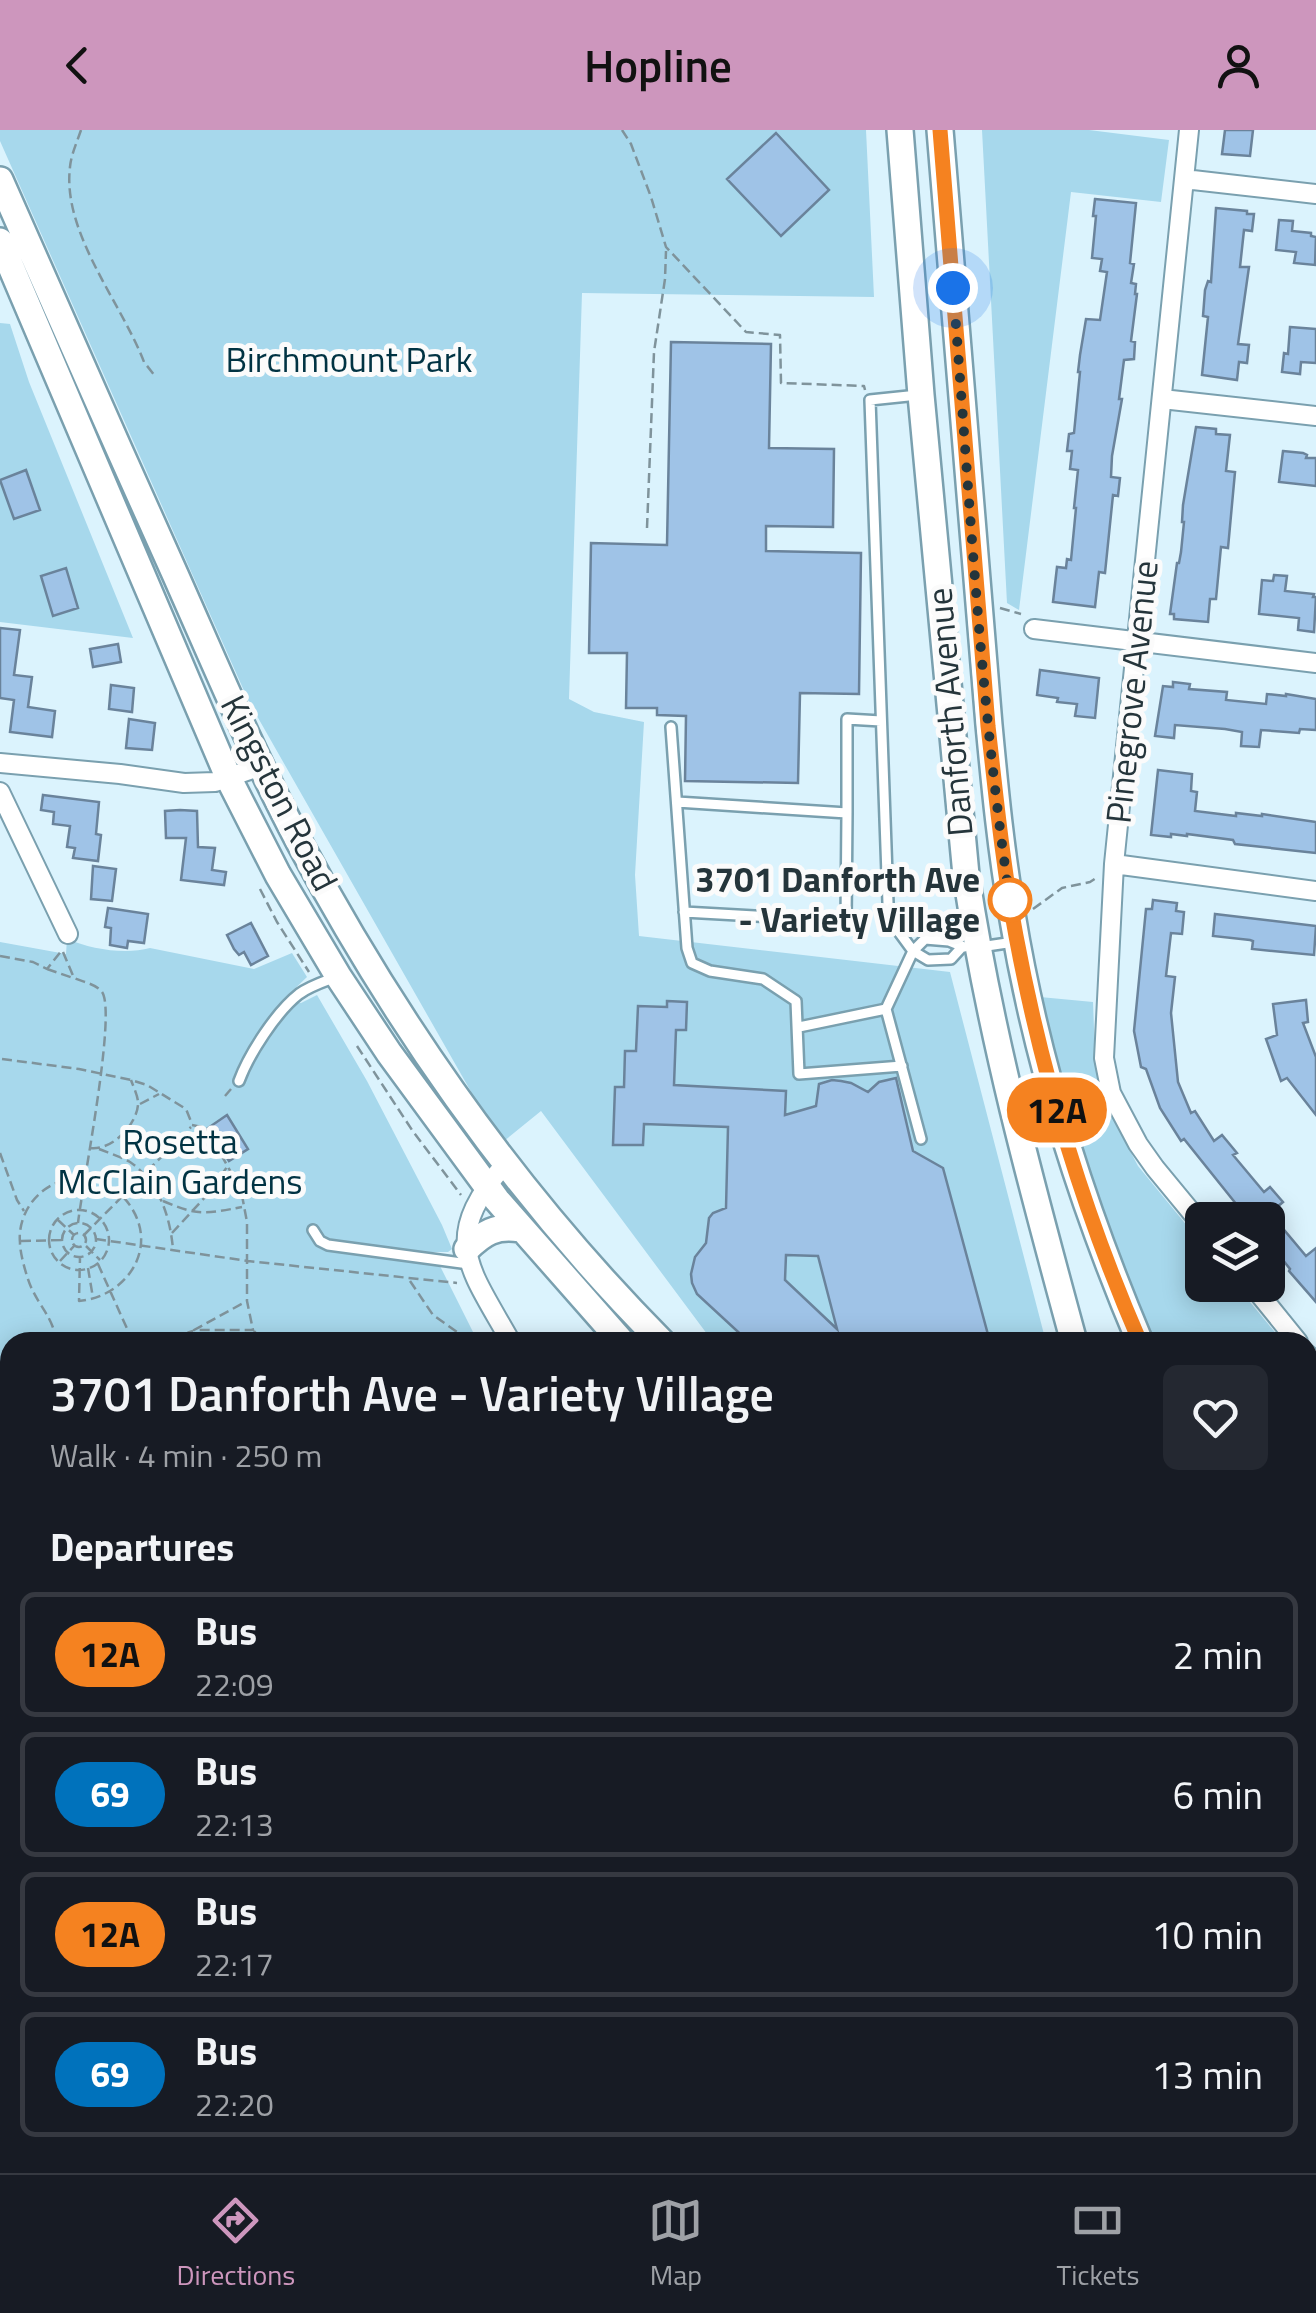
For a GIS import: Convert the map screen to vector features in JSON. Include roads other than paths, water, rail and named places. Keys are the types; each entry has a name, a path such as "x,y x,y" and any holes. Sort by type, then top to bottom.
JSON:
{"main road":[{"name":"Danforth Avenue","path":"900,130 970,947 1071,1332"},
{"name":"Danforth Avenue","path":"940,130 988,726 1017,942 1050,1088 1072,1161 1136,1332"},
{"name":"Kingston Road","path":"0,180 261,766 299,842 414,1034 506,1164 653,1332"},
{"name":"Kingston Road","path":"0,242 229,779 278,875 389,1053 520,1229 613,1332"},
{"path":"468,1257 481,1235 509,1227 520,1229"}],"street":[{"name":"Pinegrove Avenue","path":"1185,1204 1146,1156 1110,1093 1104,1058 1114,864 1189,130"},
{"path":"1184,179 1316,194"},
{"path":"1162,400 1316,416"},
{"path":"1029,622 1137,642 1316,663"},
{"path":"0,763 184,783 229,779 261,766"},
{"path":"0,792 68,934"},
{"path":"1114,864 1316,891"},
{"path":"506,1164 486,1185 468,1222 468,1257 506,1332"},
{"path":"1266,1302 1290,1332"}],"lane":[{"path":"921,395 870,400 888,903 891,921 913,952 928,960 952,959 970,947"},
{"path":"684,912 846,921 847,719 882,721"},
{"path":"672,727 686,948 692,963 710,971 763,979 796,1001 799,1074 902,1066"},
{"path":"677,802 847,813"},
{"path":"921,1139 886,1009 913,952 925,939 970,947 1017,942"},
{"path":"239,1080 247,1058 296,996 338,976"},
{"path":"798,1027 886,1009"},
{"path":"313,1230 328,1245 468,1257"}],"place":[{"name":"3701 Danforth Ave - Variety Village","path":"1010,900"}],"park label":[{"name":"Birchmount Park","path":"349,360"},
{"name":"Rosetta McClain Gardens","path":"180,1162"}]}
